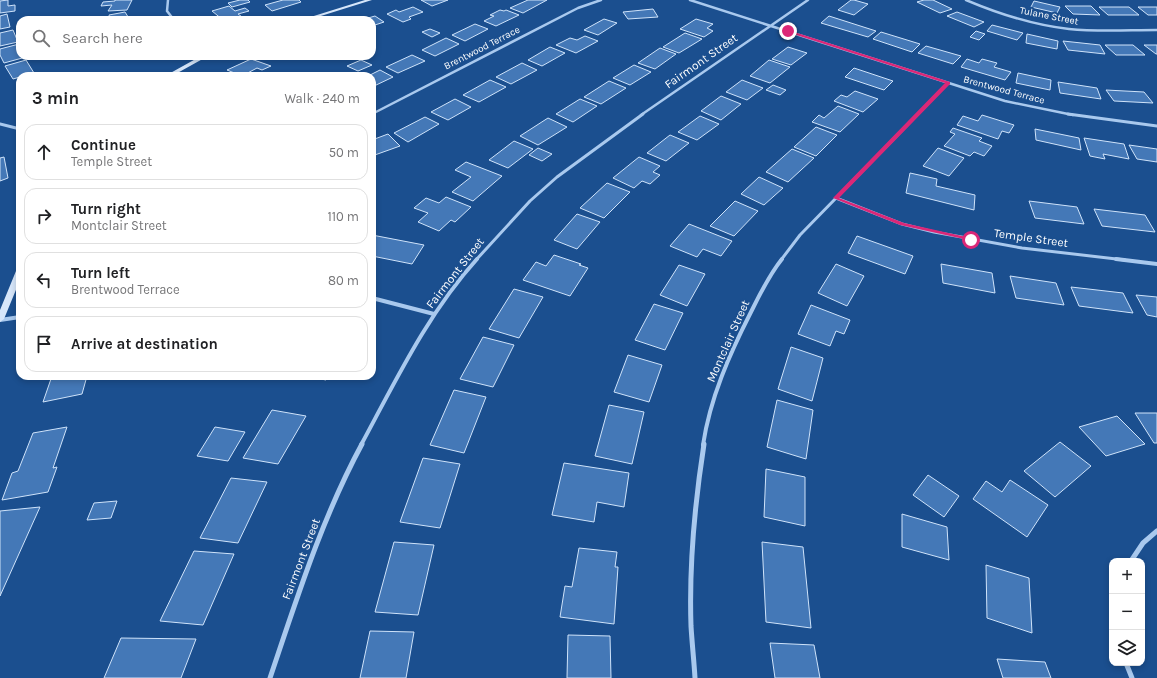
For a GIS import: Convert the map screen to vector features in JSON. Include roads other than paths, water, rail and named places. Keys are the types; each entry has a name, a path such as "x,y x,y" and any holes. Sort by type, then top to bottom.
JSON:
{"main road":[{"path":"316,16 370,0"},
{"path":"175,72 198,60"},
{"path":"0,320 16,281"}],"street":[{"path":"168,0 166,6 167,12 170,16"},
{"name":"Brentwood Terrace","path":"376,112 578,8 601,0"},
{"name":"Brentwood Terrace","path":"690,0 1005,101 1078,116 1157,126"},
{"name":"Fairmont Street","path":"270,678 310,560 344,477 381,406 434,314 468,269 530,201 557,177 615,133 808,0"},
{"name":"Tulane Street","path":"966,0 1005,15 1065,28 1084,30 1157,30"},
{"name":"Montclair Street","path":"695,678 692,626 693,554 697,488 706,427 720,382 736,341 758,298 778,264 796,241 948,83"},
{"path":"0,124 16,127"},
{"name":"Temple Street","path":"836,198 890,220 934,232 1022,248 1157,264"},
{"path":"376,299 434,314"},
{"path":"0,320 16,317"},
{"path":"1133,558 1143,543 1157,531"},
{"path":"1127,666 1132,678"}]}
